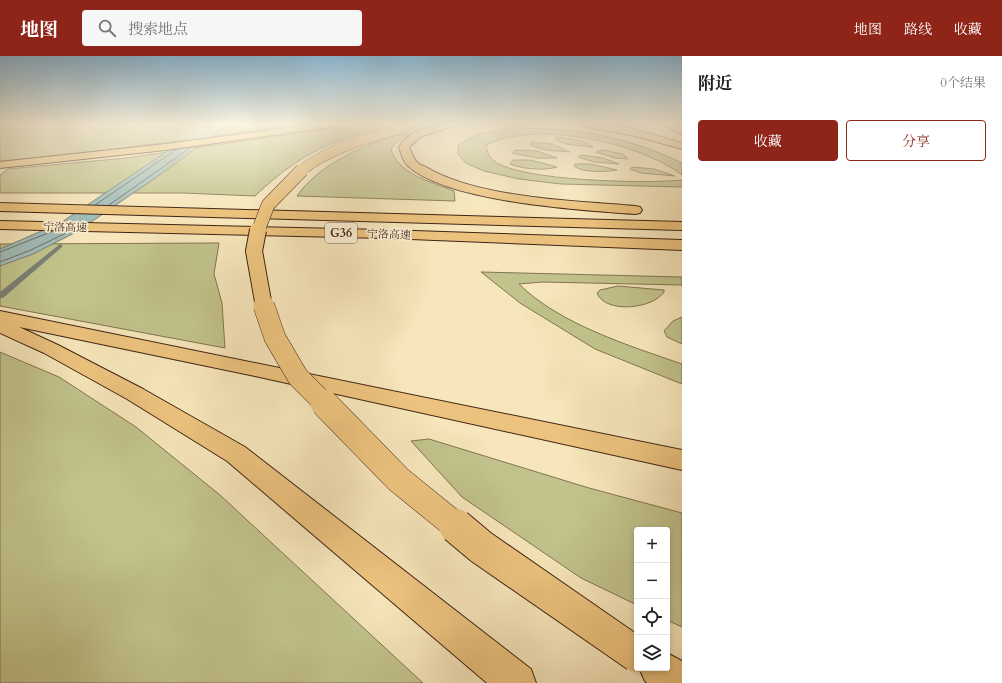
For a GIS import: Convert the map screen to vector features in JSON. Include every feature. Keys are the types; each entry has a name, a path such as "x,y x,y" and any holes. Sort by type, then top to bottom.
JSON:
{"highway":[{"path":"0,165 124,153"},
{"path":"329,153 304,169 284,186 268,205 259,225 254,251 264,308 275,338 298,377 398,480 481,546 634,653"},
{"path":"405,153 406,158 412,164 434,177 492,194 534,201 651,211"},
{"name":"宁洛高速","path":"0,207 54,207 682,226"},
{"path":"54,207 416,207 682,214"},
{"name":"宁洛高速","path":"0,225 385,234 682,245"},
{"path":"0,317 255,369 682,460"},
{"path":"0,326 51,349 135,394 236,454 517,683"},
{"path":"663,671 682,682"}],"green space":[{"path":"0,153 84,153 78,154 0,161"},
{"path":"159,153 311,153 284,171 255,196 183,193 0,193 0,175 8,169 126,158"},
{"path":"351,153 393,153 401,165 416,176 454,191 455,201 297,196 317,174"},
{"path":"488,153 494,161 508,168 556,177 585,180 642,182 682,180 682,187 561,184 519,179 484,171 466,163 458,154"},
{"path":"513,153 543,153 557,158 537,158"},
{"path":"600,153 623,154 628,159 615,158"},
{"path":"641,153 660,153 682,163 682,175 663,163"},
{"path":"581,155 603,158 619,164 594,162 578,157"},
{"path":"513,160 530,160 557,167 546,169 527,168 510,164"},
{"path":"575,164 590,164 617,170 589,171 574,166"},
{"path":"632,167 654,169 675,176 641,173 630,169"},
{"path":"219,243 214,274 222,303 225,348 0,306 0,244"},
{"path":"481,272 682,277 682,285 542,282 519,284 535,298 574,322 640,350 682,364 682,384 595,349 520,303"},
{"path":"618,286 664,290 664,292 658,298 650,302 629,307 609,304 602,300 597,293 600,290"},
{"path":"682,317 682,344 667,337 664,331 673,321"},
{"path":"0,352 59,377 136,427 220,495 423,683 0,683"},
{"path":"429,439 589,488 682,513 682,627 670,621 670,527 634,527 634,604 581,578 462,497 411,441"}],"water":[{"path":"164,153 189,153 78,231 33,254 0,266 0,249 62,222"}],"waterway":[{"path":"0,296 60,246"}]}
